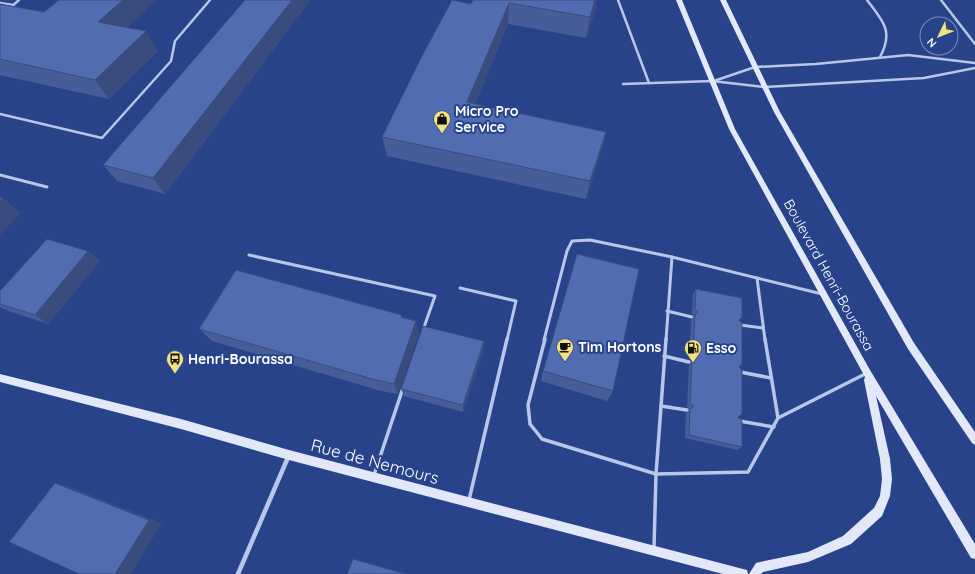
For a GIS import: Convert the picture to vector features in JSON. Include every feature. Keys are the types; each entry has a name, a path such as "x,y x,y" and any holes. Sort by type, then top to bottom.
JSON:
{"main road":[{"name":"Boulevard Henri-Bourassa","path":"679,0 732,128 867,374 975,554"},
{"path":"723,0 765,88 911,346 975,440"},
{"path":"754,574 760,567 808,556 847,540 878,512 885,496 887,479 885,459 867,374"},
{"name":"Rue de Nemours","path":"0,378 181,424 289,455 742,574"}],"street":[{"path":"238,574 289,455"}],"lane":[{"path":"8,9 19,0"},
{"path":"0,114 102,138 171,61 175,41 210,0"},
{"path":"618,0 649,83"},
{"path":"867,0 887,32 887,42 880,57"},
{"path":"941,0 975,44"},
{"path":"0,3 13,5"},
{"path":"712,82 755,67 816,64 880,57 908,55 975,63"},
{"path":"623,84 712,82 765,88 924,78 975,68"},
{"path":"0,175 47,187"},
{"path":"757,278 763,328 778,418 748,472 656,474 542,439 530,424 528,405 567,251 572,241 590,240 672,257 757,278 825,295"},
{"path":"249,255 434,296 422,334"},
{"path":"654,550 656,474 672,257"},
{"path":"460,288 516,301 468,502"},
{"path":"668,311 692,317"},
{"path":"738,325 763,328"},
{"path":"664,356 689,362"},
{"path":"738,372 771,378"},
{"path":"778,418 867,374"},
{"path":"373,477 404,387"},
{"path":"661,406 687,410"},
{"path":"738,421 774,427"}],"building":[{"path":"59,0 123,0 98,22 146,31 95,80 0,59 0,4 44,12"},
{"path":"245,0 292,0 153,178 103,165"},
{"path":"452,0 471,4 473,0 595,0 590,17 509,3 467,102 606,132 590,181 382,137 422,56"},
{"path":"47,239 88,251 35,315 0,304 0,291"},
{"path":"577,254 639,269 613,391 543,371"},
{"path":"236,270 402,315 401,317 416,321 394,384 199,329"},
{"path":"696,289 742,298 742,317 739,320 742,323 742,364 739,367 742,370 742,414 738,417 742,421 742,447 689,435 690,410 694,406 690,403 692,361 696,358 693,354 695,315 698,312 695,309"},
{"path":"423,326 484,341 463,405 401,389"},
{"path":"55,483 149,520 115,574 79,574 9,542"},
{"path":"353,559 406,574 347,574"}],"place":[{"name":"Micro Pro Service","path":"442,134"},
{"name":"Tim Hortons","path":"565,362"},
{"name":"Esso","path":"693,363"},
{"name":"Henri-Bourassa","path":"175,374"}]}
